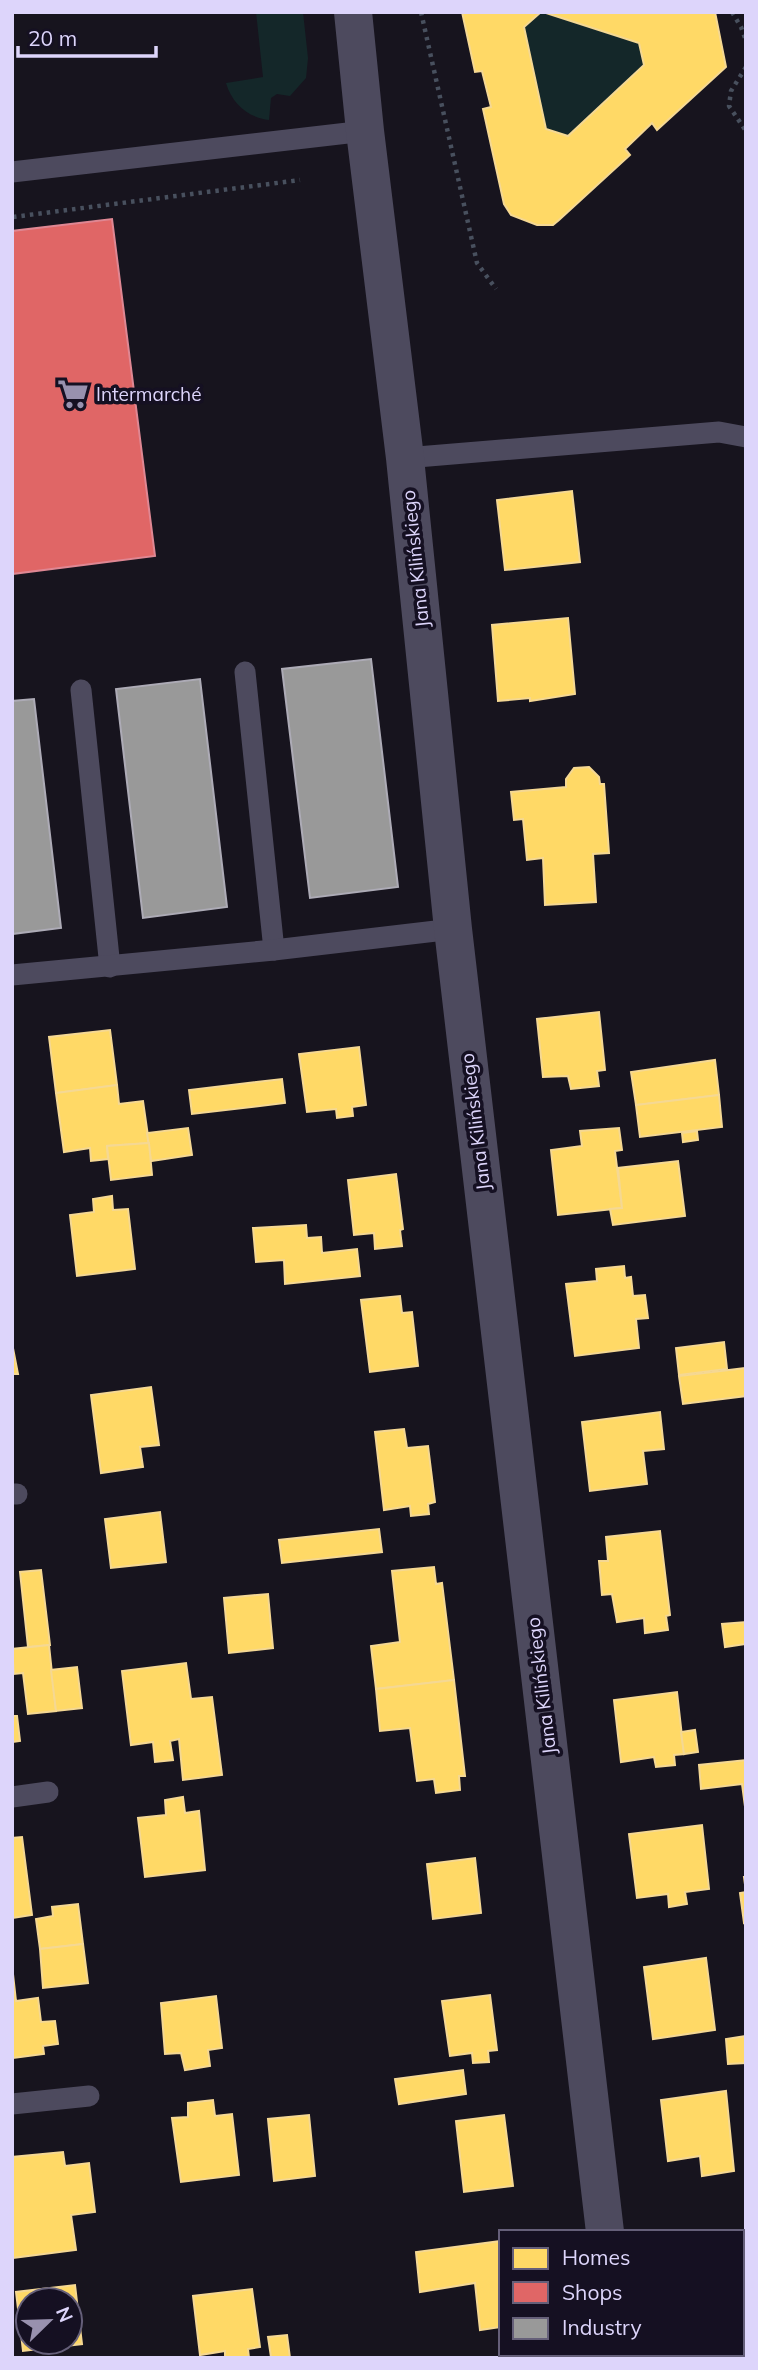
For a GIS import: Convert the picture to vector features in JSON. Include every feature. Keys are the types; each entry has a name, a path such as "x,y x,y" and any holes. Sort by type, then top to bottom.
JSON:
{"street":[{"name":"Jana Kilińskiego","path":"353,12 405,458 453,929 605,2230"}],"lane":[{"path":"12,172 365,131"},
{"path":"405,458 719,432 746,437"},
{"path":"245,671 274,950"},
{"path":"81,690 110,967"},
{"path":"12,975 274,950 453,929"},
{"path":"12,1797 48,1793"},
{"path":"12,2104 89,2096"}],"path":[{"path":"421,12 477,263 496,289"},
{"path":"732,12 746,41"},
{"path":"746,67 731,91 729,106 746,131"},
{"path":"13,217 300,180"}],"green space":[{"path":"256,12 303,12 308,58 306,78 290,96 277,94 271,98 269,120 242,109 232,97 226,83 263,77"},
{"path":"541,12 639,43 644,65 568,136 546,129 524,27"}],"building: Homes":[{"path":"462,12 541,12 524,27 546,129 568,136 644,65 639,43 543,12 715,12 726,67 657,130 652,123 625,149 630,155 559,220 553,225 537,225 511,215 504,204 483,109 491,107 482,71 475,72"},
{"path":"572,491 580,562 505,570 497,500"},
{"path":"568,618 575,694 530,701 530,698 498,701 492,625"},
{"path":"589,767 599,777 600,784 604,784 609,853 593,854 596,902 545,905 543,858 527,860 523,819 514,820 511,792 566,787 566,779 574,768"},
{"path":"599,1012 605,1070 597,1071 599,1086 571,1089 568,1076 543,1077 537,1019"},
{"path":"110,1030 117,1085 56,1093 49,1037"},
{"path":"359,1047 366,1105 352,1107 353,1116 337,1118 336,1109 307,1112 299,1054"},
{"path":"715,1060 719,1095 636,1105 631,1072"},
{"path":"282,1079 285,1103 192,1114 189,1090"},
{"path":"117,1085 119,1104 143,1101 149,1143 107,1146 108,1159 91,1161 90,1148 64,1152 56,1093"},
{"path":"719,1095 722,1127 640,1137 636,1105"},
{"path":"188,1128 192,1155 151,1161 147,1133"},
{"path":"619,1128 622,1150 615,1151 622,1208 558,1215 551,1150 582,1146 580,1131"},
{"path":"697,1131 698,1140 683,1142 682,1133"},
{"path":"149,1143 152,1175 111,1180 107,1146"},
{"path":"678,1161 685,1216 613,1225 610,1209 622,1208 618,1168"},
{"path":"396,1174 403,1229 400,1230 402,1246 375,1249 374,1233 354,1235 348,1180"},
{"path":"112,1196 113,1210 128,1209 135,1269 77,1276 70,1215 94,1212 93,1199"},
{"path":"306,1225 307,1238 321,1237 322,1253 357,1249 360,1276 285,1284 284,1260 256,1262 253,1228"},
{"path":"624,1266 625,1278 631,1277 633,1296 645,1295 648,1318 636,1319 639,1348 575,1356 566,1284 597,1281 596,1269"},
{"path":"400,1296 402,1313 412,1312 418,1366 370,1372 361,1300"},
{"path":"724,1342 727,1369 679,1375 676,1348"},
{"path":"12,1343 18,1374 12,1374"},
{"path":"746,1368 746,1396 683,1404 679,1376"},
{"path":"151,1387 159,1445 140,1447 143,1467 101,1473 91,1395"},
{"path":"660,1412 664,1449 643,1451 647,1484 590,1491 582,1422"},
{"path":"404,1429 407,1448 428,1446 435,1502 428,1504 429,1514 411,1516 410,1506 384,1510 375,1432"},
{"path":"160,1512 166,1562 111,1568 105,1519"},
{"path":"379,1529 382,1552 282,1563 279,1540"},
{"path":"660,1531 670,1615 666,1616 668,1630 645,1633 644,1618 617,1622 612,1594 602,1595 599,1561 608,1561 606,1537"},
{"path":"434,1567 436,1584 442,1583 454,1680 376,1689 371,1646 400,1642 392,1571"},
{"path":"41,1570 50,1645 28,1647 20,1572"},
{"path":"268,1594 273,1648 229,1653 224,1598"},
{"path":"746,1622 746,1644 725,1647 722,1624"},
{"path":"49,1645 56,1711 28,1714 23,1673 14,1674 12,1649"},
{"path":"186,1663 191,1699 212,1697 222,1775 183,1780 179,1739 170,1741 173,1760 155,1762 153,1742 131,1745 122,1671"},
{"path":"77,1667 82,1708 56,1711 51,1670"},
{"path":"454,1680 465,1776 459,1776 460,1790 436,1793 434,1779 417,1781 410,1728 380,1731 376,1689"},
{"path":"677,1692 684,1754 674,1755 675,1765 656,1767 654,1757 621,1762 614,1700"},
{"path":"12,1716 17,1716 20,1741 12,1742"},
{"path":"695,1730 698,1752 684,1754 681,1732"},
{"path":"746,1760 746,1814 742,1784 701,1789 699,1765"},
{"path":"183,1797 185,1813 199,1811 205,1870 145,1877 138,1818 166,1815 165,1800"},
{"path":"702,1825 709,1889 685,1892 687,1904 669,1907 668,1894 637,1898 629,1834"},
{"path":"22,1837 32,1915 12,1918 12,1838"},
{"path":"475,1858 481,1913 433,1919 427,1864"},
{"path":"746,1892 746,1922 744,1923 740,1893"},
{"path":"78,1904 83,1944 40,1949 36,1919 53,1916 52,1907"},
{"path":"83,1944 88,1983 43,1988 40,1949"},
{"path":"706,1958 715,2030 653,2039 644,1967"},
{"path":"12,1965 16,2001 38,1998 41,2022 55,2021 58,2044 43,2046 44,2054 12,2058"},
{"path":"490,1995 497,2050 488,2051 489,2062 473,2063 472,2053 450,2056 442,2001"},
{"path":"216,1996 222,2048 208,2050 210,2066 185,2070 181,2053 165,2054 161,2003"},
{"path":"746,2036 746,2063 728,2064 726,2039"},
{"path":"463,2070 466,2094 399,2104 395,2079"},
{"path":"726,2091 734,2171 702,2176 700,2156 668,2161 661,2100"},
{"path":"213,2100 215,2116 232,2114 239,2175 181,2182 172,2118 188,2117 188,2103"},
{"path":"309,2115 315,2176 274,2181 268,2119"},
{"path":"504,2115 513,2186 464,2192 456,2121"},
{"path":"63,2152 65,2166 89,2163 95,2212 71,2215 76,2250 12,2258 12,2157"},
{"path":"744,2239 746,2239 744,2301"},
{"path":"499,2241 499,2327 480,2330 475,2283 420,2292 416,2252"},
{"path":"252,2289 260,2347 248,2349 249,2358 225,2358 225,2351 200,2355 193,2296"},
{"path":"287,2335 290,2358 265,2358 271,2357 268,2337"}],"building: Shops":[{"name":"Intermarché","path":"112,219 155,556 12,574 12,231"}],"building: Industry":[{"path":"371,659 398,887 310,898 282,669"},
{"path":"200,679 227,907 143,918 116,689"},
{"path":"34,699 61,928 12,934 12,701"}],"place":[{"name":"Intermarché","path":"73,394"}]}
